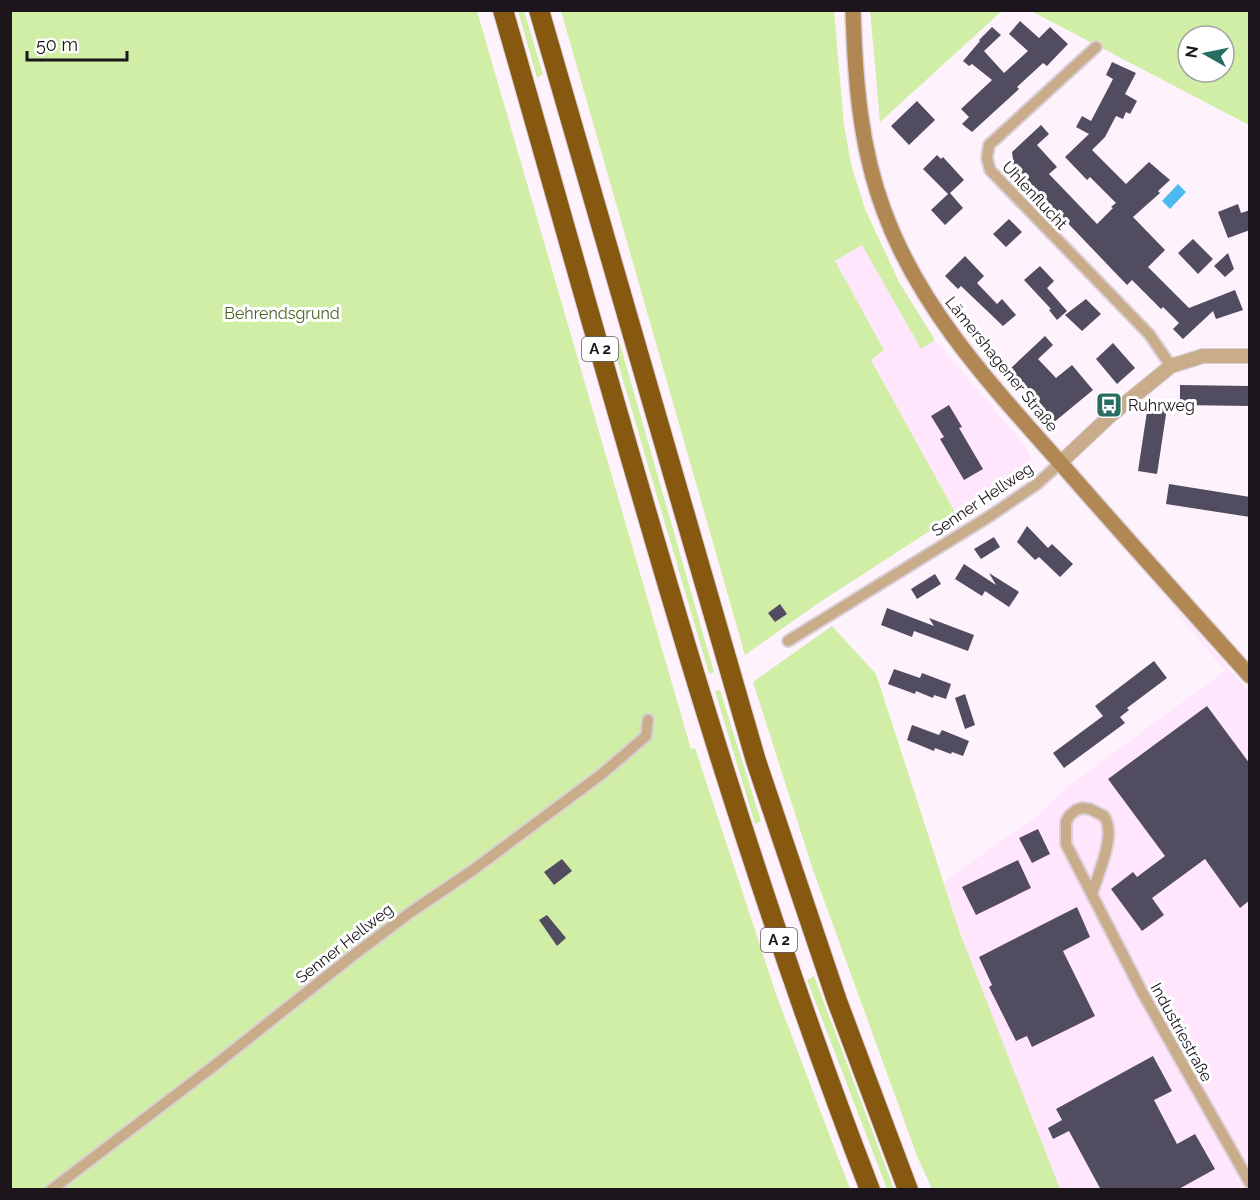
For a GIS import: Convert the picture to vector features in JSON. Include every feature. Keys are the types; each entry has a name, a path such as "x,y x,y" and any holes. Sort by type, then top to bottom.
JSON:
{"highway":[{"name":"A 2","path":"503,10 698,688 734,804 790,975 870,1190"},
{"name":"A 2","path":"538,10 756,761 834,993 908,1190"}],"main road":[{"name":"Lämershagener Straße","path":"852,10 858,96 866,147 878,194 895,239 916,280 951,334 1009,405 1250,676"}],"street":[{"name":"Uhlenflucht","path":"1096,47 989,145 988,164 990,170 1051,235 1149,334 1171,366"},
{"name":"Senner Hellweg","path":"788,641 990,516 1037,484 1111,415 1171,366 1203,356 1250,356"},
{"name":"Senner Hellweg","path":"51,1190 411,912 473,870 603,773 646,736 648,720"},
{"name":"Industriestraße","path":"1092,894 1110,829 1104,816 1082,808 1069,816 1066,822 1065,837 1092,894 1142,992 1250,1184"}],"shaded area":[{"path":"862,245 921,349 935,340 1025,446 1031,457 1030,469 956,514 871,360 835,262"},
{"path":"1148,577 1249,692 1249,1189 1060,1189 960,933 944,881 1038,816 1070,785 1225,671"}],"green space":[{"path":"870,10 1002,11 880,122"},
{"name":"Behrendsgrund","path":"10,11 477,11 691,749 695,748 777,997 850,1189 11,1189"},
{"path":"518,11 524,11 543,74 537,78"},
{"path":"561,11 834,11 844,125 851,164 865,209 899,282 935,340 921,349 862,245 835,261 884,350 871,360 956,514 817,604 745,655"},
{"path":"1031,11 1249,11 1249,125"},
{"path":"620,344 714,672 709,674 613,346"},
{"path":"832,626 876,674 960,933 1060,1189 932,1189 917,1156 813,870 753,682"},
{"path":"720,690 761,821 755,824 715,691"},
{"path":"814,976 894,1189 887,1189 807,980"}],"water":[{"path":"1178,184 1186,192 1170,209 1162,201"}],"building":[{"path":"1020,21 1039,38 1050,27 1068,44 1047,66 1043,63 1017,87 1019,89 972,132 962,124 969,117 961,109 992,80 972,64 969,66 963,61 992,27 1001,35 984,51 1004,73 1028,51 1009,34"},
{"path":"1112,62 1136,73 1125,94 1137,101 1130,114 1126,112 1123,119 1116,116 1105,137 1092,150 1126,184 1149,162 1170,180 1158,191 1160,193 1133,217 1165,250 1148,267 1189,308 1235,290 1243,310 1216,319 1213,311 1183,339 1173,329 1179,323 1163,307 1161,309 1132,280 1127,285 1014,167 1012,152 1041,125 1049,134 1037,145 1057,167 1049,174 1097,224 1113,208 1111,207 1116,203 1090,177 1087,180 1065,157 1089,134 1076,127 1082,116 1091,121 1113,79 1106,75"},
{"path":"917,101 935,120 909,145 891,126"},
{"path":"937,155 941,159 943,157 964,180 950,193 963,208 945,225 931,210 948,194 923,169"},
{"path":"1238,204 1241,213 1250,210 1250,230 1228,238 1218,212"},
{"path":"1009,219 1022,232 1006,247 993,234"},
{"path":"1193,239 1213,259 1198,274 1178,253"},
{"path":"1228,253 1234,269 1225,277 1214,266"},
{"path":"965,256 984,276 977,283 997,304 1002,299 1016,315 1003,326 961,286 958,289 945,276"},
{"path":"1040,266 1054,281 1047,288 1067,311 1057,320 1049,310 1051,309 1024,280"},
{"path":"1086,299 1101,314 1082,331 1065,315"},
{"path":"1045,336 1053,345 1038,359 1056,378 1072,365 1093,390 1053,423 1028,394 1031,392 1010,369"},
{"path":"1113,343 1135,368 1117,384 1096,359"},
{"path":"1180,385 1250,386 1250,406 1180,405"},
{"path":"949,405 962,427 959,428 983,469 964,480 940,439 944,437 931,416"},
{"path":"1148,405 1167,408 1157,474 1138,471"},
{"path":"1169,484 1250,497 1250,517 1166,504"},
{"path":"1027,526 1048,548 1052,544 1073,564 1060,577 1039,557 1035,560 1017,542"},
{"path":"994,537 1000,547 981,559 974,549"},
{"path":"964,564 996,585 989,573 1019,592 1009,607 985,591 982,596 955,579"},
{"path":"935,574 941,584 917,599 911,589"},
{"path":"780,604 787,614 775,622 768,613"},
{"path":"887,608 934,626 929,618 974,635 968,651 914,631 912,637 881,625"},
{"path":"1154,661 1167,678 1127,708 1129,710 1120,717 1125,723 1064,768 1053,753 1103,716 1095,706"},
{"path":"894,669 920,678 922,673 951,684 946,699 934,695 933,698 916,691 915,694 888,684"},
{"path":"965,694 975,725 965,729 955,698"},
{"path":"1207,706 1250,764 1250,900 1240,908 1205,859 1152,898 1164,915 1142,931 1111,889 1133,872 1137,877 1165,856 1108,779"},
{"path":"912,725 939,735 942,730 969,741 963,756 935,748 934,751 907,740"},
{"path":"1038,829 1050,854 1032,863 1019,838"},
{"path":"562,859 572,871 554,885 544,872"},
{"path":"1018,860 1031,888 976,915 962,887"},
{"path":"1077,907 1090,937 1063,951 1095,1016 1032,1047 1027,1036 1016,1041 989,987 992,985 979,957"},
{"path":"547,915 566,938 557,946 539,920"},
{"path":"1153,1056 1172,1091 1154,1100 1177,1144 1195,1134 1215,1169 1177,1190 1101,1190 1069,1131 1053,1139 1048,1128 1062,1120 1056,1109"}],"place":[{"name":"Ruhrweg","path":"1109,405"}]}
